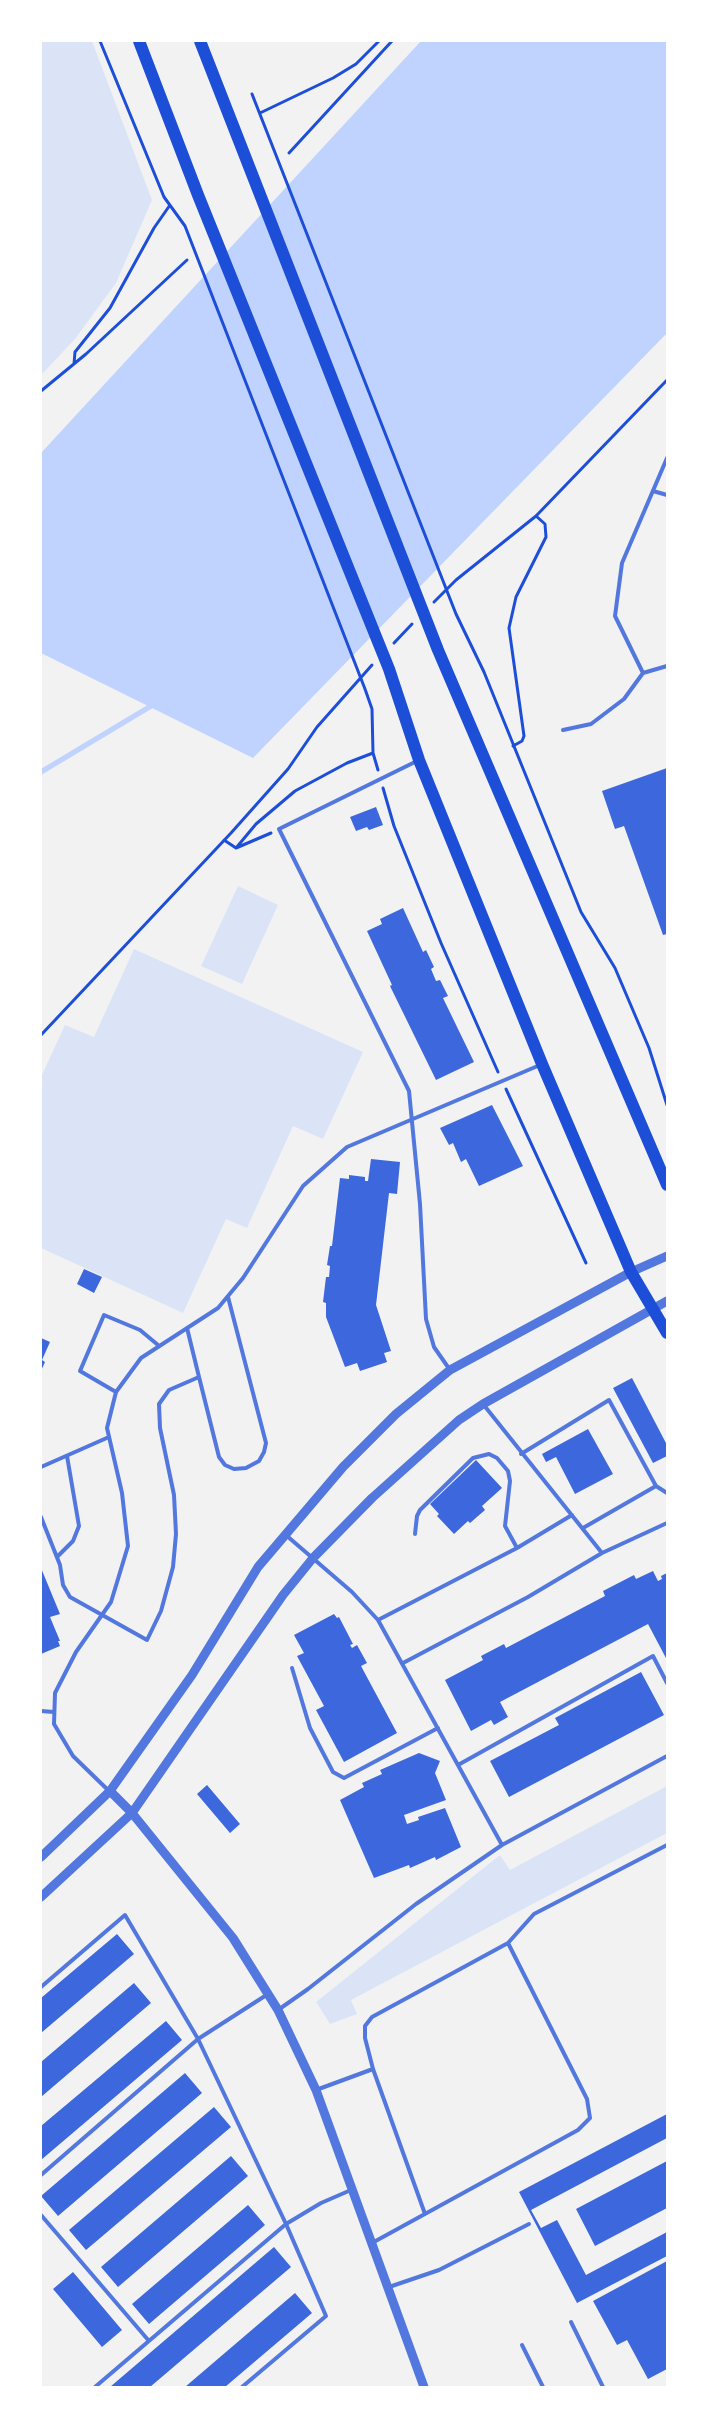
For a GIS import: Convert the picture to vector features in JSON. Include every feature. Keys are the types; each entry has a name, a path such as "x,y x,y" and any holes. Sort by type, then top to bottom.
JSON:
{"main road":[{"path":"138,41 389,669 420,760 542,1064 631,1272 667,1333"},
{"path":"200,41 238,134 438,650 667,1185"}],"street":[{"path":"41,1857 110,1792 192,1675 258,1567 343,1467 383,1427 450,1370 631,1272 667,1256"},
{"path":"41,1897 132,1813 283,1595 313,1558 372,1498 459,1420 483,1404 667,1301"},
{"path":"110,1792 132,1813 233,1938 270,1993 316,2090 370,2244 424,2387"}],"lane":[{"path":"643,673 615,616 622,563 667,458"},
{"path":"653,491 667,495"},
{"path":"563,730 591,724 624,699 643,673 667,666"},
{"path":"420,760 279,829 409,1091 420,1204 426,1319 434,1347 450,1370"},
{"path":"110,1792 73,1756 54,1724 54,1712 55,1693 76,1652 111,1602 128,1546 122,1493 107,1428 116,1392 141,1358 158,1345 218,1308 243,1278 303,1186 347,1147 542,1064"},
{"path":"186,1328 219,1457 225,1465 234,1470 246,1468 259,1461 266,1443 228,1297"},
{"path":"116,1392 80,1371 104,1315 140,1330 158,1345"},
{"path":"41,1517 57,1557 67,1592 79,1603 148,1640 161,1611 173,1567 176,1534 174,1495 160,1428 159,1404 170,1390 199,1377"},
{"path":"521,1454 609,1400 656,1486 667,1493"},
{"path":"483,1404 521,1454 602,1553"},
{"path":"41,1467 109,1437"},
{"path":"414,1534 420,1510 473,1458 488,1454 497,1458 508,1471 510,1481 506,1526 516,1548"},
{"path":"57,1557 73,1542 79,1526 67,1456"},
{"path":"583,1528 656,1486"},
{"path":"378,1620 516,1548 572,1515"},
{"path":"403,1663 528,1597 602,1553 667,1523"},
{"path":"285,1534 364,1603 378,1620 502,1845"},
{"path":"458,1765 653,1656 667,1683"},
{"path":"292,1668 310,1728 333,1772 344,1778 438,1728"},
{"path":"41,1711 54,1712"},
{"path":"278,2010 308,1989 416,1904 502,1845 667,1756"},
{"path":"426,2214 373,2069 364,2038 365,2026 372,2017 508,1943 534,1914 667,1844"},
{"path":"41,1987 125,1916 198,2039 286,2224 326,2316 242,2387"},
{"path":"370,2244 578,2130 590,2118 587,2099 508,1943"},
{"path":"41,2175 198,2039 270,1993"},
{"path":"316,2090 373,2069"},
{"path":"95,2387 286,2224 321,2203 351,2190"},
{"path":"41,2215 149,2341"},
{"path":"387,2288 439,2270 529,2224"},
{"path":"571,2322 603,2387"},
{"path":"522,2345 543,2387"}],"path":[{"path":"100,41 164,197 185,226 365,689 372,710 373,753 394,826 437,934 586,1263"},
{"path":"260,113 333,78 356,64 378,41"},
{"path":"289,153 392,41"},
{"path":"252,94 456,614 466,630 581,912 614,968 649,1048 667,1105"},
{"path":"74,364 75,352 110,308 154,228 170,205"},
{"path":"41,391 74,364 187,260"},
{"path":"429,607 456,580 536,516 667,380"},
{"path":"513,746 522,741 524,736 509,628 516,597 546,537 544,524 536,516"},
{"path":"388,649 415,621"},
{"path":"41,1035 288,769 317,727 375,663"},
{"path":"236,848 256,824 294,790 347,763 373,753"},
{"path":"236,848 279,829"},
{"path":"224,840 236,848"}],"shaded area":[{"path":"41,41 92,41 152,200 116,283 75,339 41,375"},
{"path":"238,886 278,905 242,984 201,966"},
{"path":"134,949 363,1052 323,1139 293,1126 247,1228 226,1219 183,1313 41,1248 41,1077 65,1025 94,1037"},
{"path":"667,1786 667,1833 351,2000 357,2014 330,2024 316,2002 500,1855 510,1870"}],"water":[{"path":"421,41 667,41 667,333 253,758 41,653 41,453"}],"building":[{"path":"667,768 667,934 663,935 624,826 615,829 602,791"},
{"path":"376,807 383,825 369,830 367,827 356,831 350,817"},
{"path":"403,908 423,952 426,950 434,967 431,969 436,981 440,980 448,996 443,998 474,1062 436,1080 390,986 392,985 367,931 382,924 380,919"},
{"path":"492,1105 523,1166 479,1186 466,1159 461,1162 453,1143 449,1145 440,1128"},
{"path":"371,1159 400,1162 397,1194 389,1193 376,1305 391,1351 384,1353 387,1362 360,1371 357,1363 345,1367 326,1317 326,1303 323,1302 326,1277 329,1277 330,1266 327,1265 330,1246 332,1246 340,1178 349,1179 349,1175 365,1177 365,1181 368,1181"},
{"path":"84,1269 102,1277 94,1293 77,1284"},
{"path":"41,1338 50,1342 42,1360 45,1362 41,1371"},
{"path":"632,1378 667,1445 667,1456 653,1463 613,1388"},
{"path":"588,1429 613,1474 575,1494 556,1457 546,1462 542,1454"},
{"path":"476,1460 502,1488 482,1506 485,1510 470,1523 468,1521 454,1534 437,1516 439,1514 430,1504"},
{"path":"41,1568 60,1614 50,1617 60,1641 58,1641 60,1646 41,1654"},
{"path":"653,1571 658,1581 662,1579 661,1576 667,1573 667,1660 648,1624 500,1702 508,1717 494,1725 491,1720 471,1731 445,1680 483,1660 481,1656 504,1644 506,1648 605,1596 603,1591 634,1575 636,1579"},
{"path":"334,1614 337,1618 339,1617 353,1644 350,1645 352,1648 357,1645 367,1663 361,1666 397,1733 344,1762 316,1710 324,1706 297,1656 304,1653 294,1635"},
{"path":"641,1672 664,1715 509,1797 490,1761 559,1725 555,1718"},
{"path":"419,1753 440,1761 435,1773 446,1800 404,1815 407,1824 419,1820 418,1817 445,1808 461,1847 436,1860 435,1857 410,1868 409,1865 374,1878 340,1800 364,1787 362,1783 382,1774 380,1770"},
{"path":"207,1785 240,1824 230,1833 197,1794"},
{"path":"117,1934 134,1954 41,2033 41,1998"},
{"path":"134,1983 151,2003 41,2097 41,2062"},
{"path":"166,2021 182,2040 41,2160 41,2126"},
{"path":"185,2073 202,2093 58,2216 41,2196"},
{"path":"214,2107 231,2127 86,2250 69,2230"},
{"path":"667,2114 667,2138 531,2210 541,2228 557,2220 586,2275 667,2232 667,2256 577,2303 519,2192"},
{"path":"231,2156 248,2176 118,2287 101,2267"},
{"path":"667,2161 667,2208 595,2246 576,2209"},
{"path":"248,2205 265,2225 149,2324 132,2304"},
{"path":"274,2247 291,2267 150,2387 110,2387"},
{"path":"667,2261 667,2369 648,2379 627,2340 617,2345 593,2301"},
{"path":"73,2272 122,2330 102,2347 53,2289"},
{"path":"295,2293 312,2313 225,2387 185,2387"}],"waterway":[{"path":"41,772 156,703"}]}
